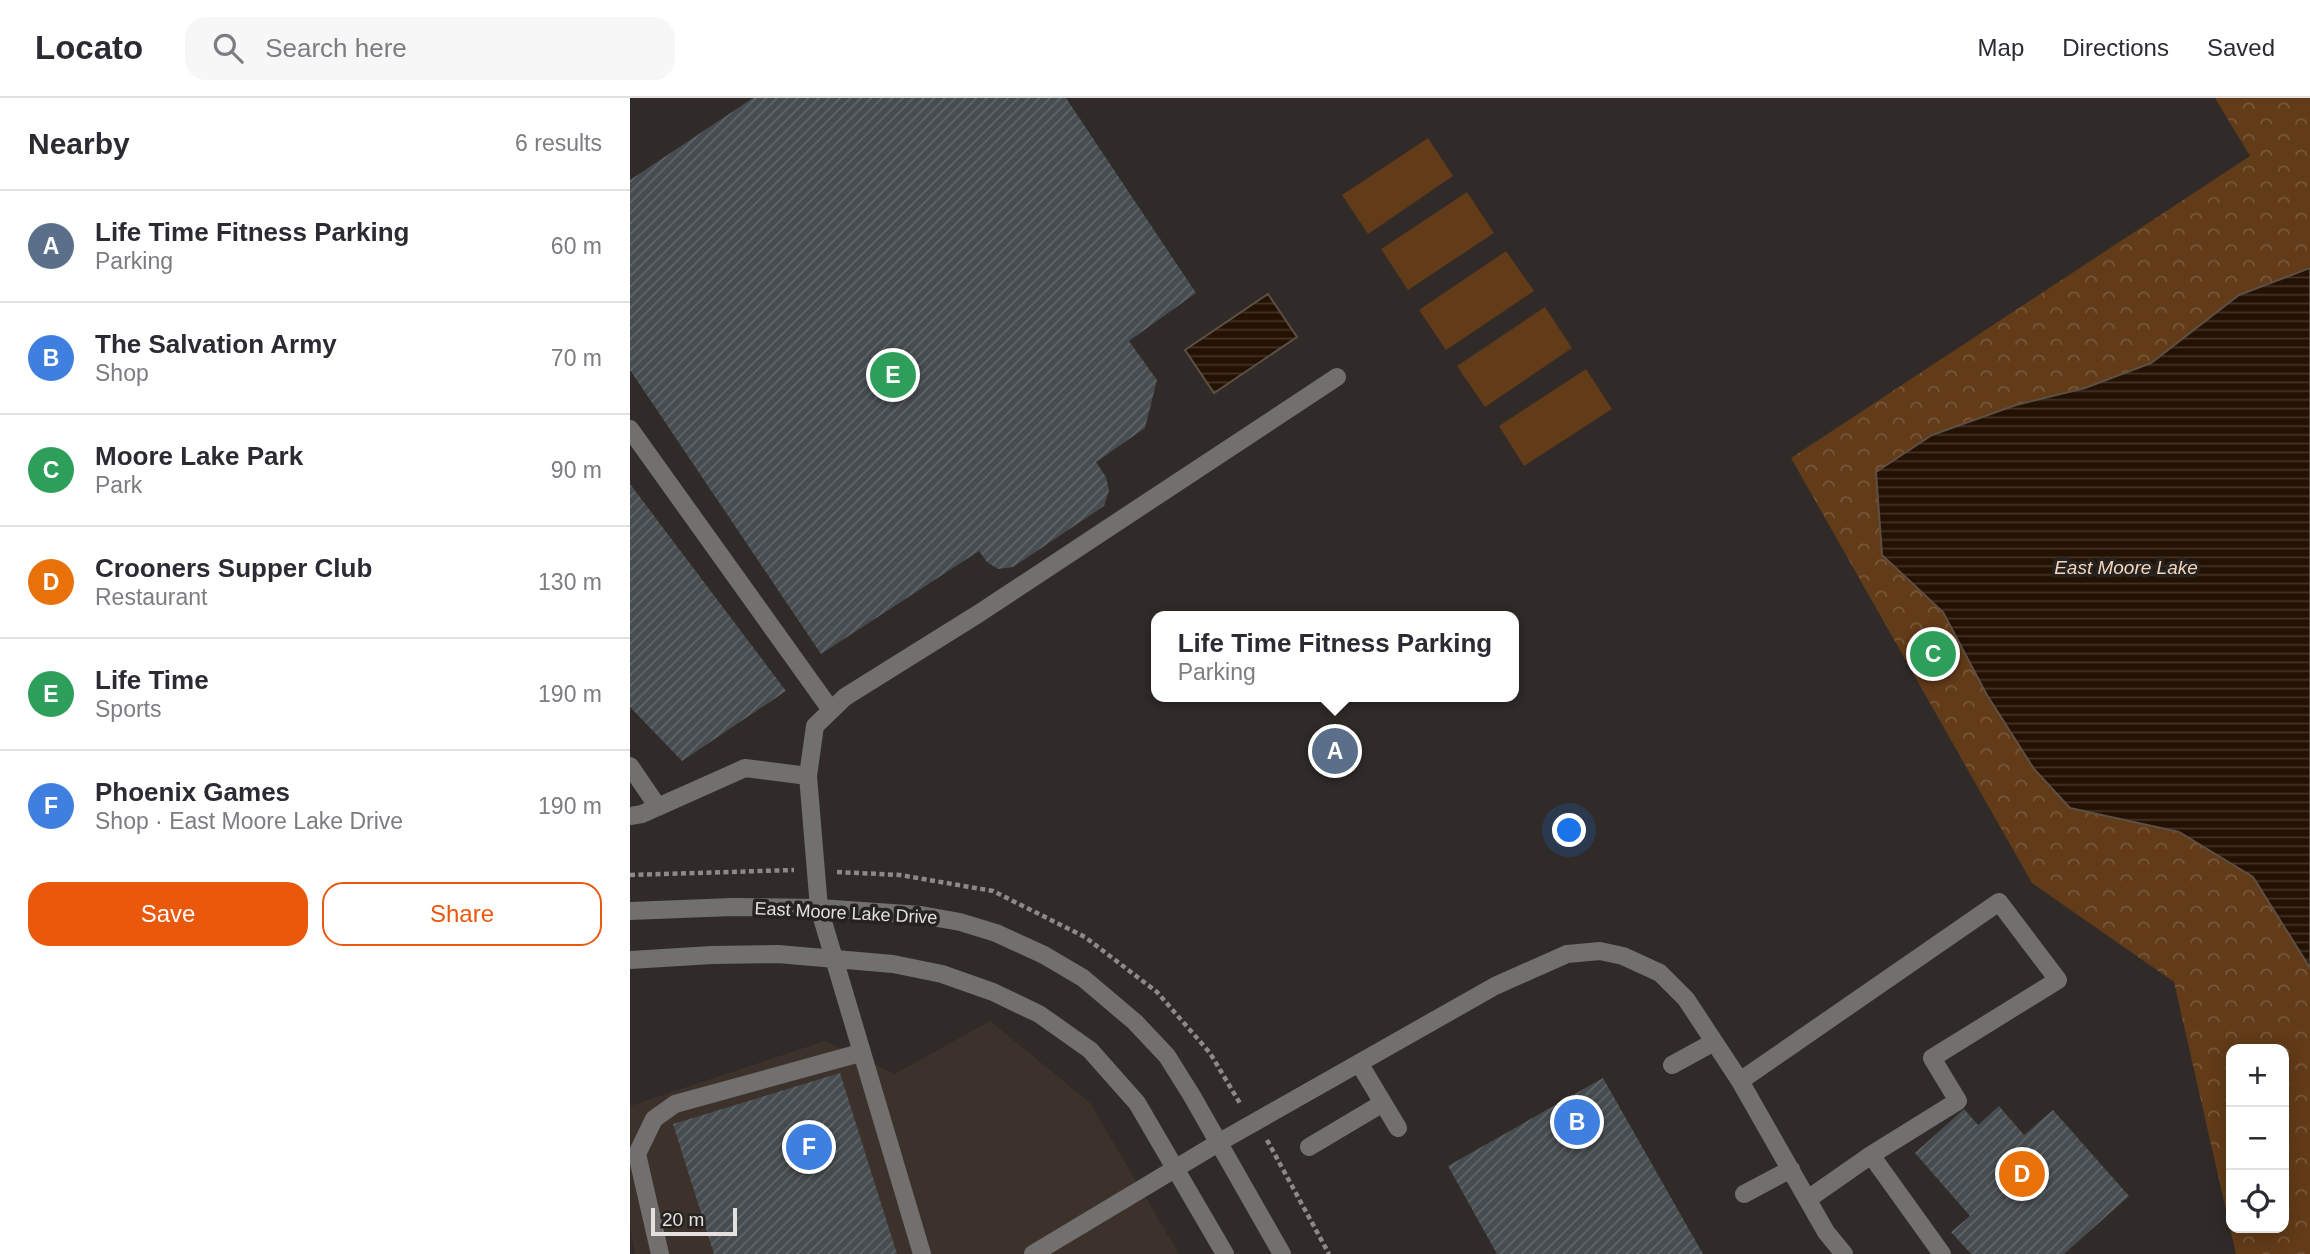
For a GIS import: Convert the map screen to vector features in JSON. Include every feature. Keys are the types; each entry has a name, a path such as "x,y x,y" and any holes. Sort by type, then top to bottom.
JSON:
{"street":[{"path":"922,1254 819,908 808,776 815,726 845,697 978,614 1336,377"},
{"path":"630,429 831,710"},
{"path":"630,766 658,807"},
{"path":"630,816 642,814 745,768 808,776"},
{"path":"1740,1081 1999,902 2058,981 1932,1058 1958,1101 1871,1155 1808,1199"},
{"name":"East Moore Lake Drive","path":"630,911 732,907 819,908 921,915 960,922 996,933 1044,955 1083,978 1135,1022 1159,1047 1192,1096 1282,1254"},
{"path":"1033,1254 1218,1143 1495,986 1567,954 1600,951 1623,956 1660,973 1686,999 1740,1081 1826,1232 1844,1254"},
{"path":"630,961 712,955 778,954 893,964 942,974 993,992 1039,1014 1090,1050 1137,1103 1225,1254"},
{"path":"1672,1065 1714,1042"},
{"path":"660,1254 637,1154 654,1119 675,1104 860,1053"},
{"path":"1359,1063 1398,1128"},
{"path":"1308,1147 1384,1103"},
{"path":"1871,1155 1942,1254"},
{"path":"1744,1194 1791,1169"}],"path":[{"path":"630,875 782,869 900,875 993,891 1085,937 1157,992 1210,1053 1253,1123 1271,1145 1329,1254"}],"shaded area":[{"path":"990,1021 1090,1103 1179,1254 635,1254 630,1227 630,1106 825,1041 895,1074"}],"green space":[{"path":"2215,98 2310,98 2310,268 2239,295 2151,363 2085,388 2016,405 1882,555 1943,612 1987,695 2034,769 2070,808 2179,832 2253,877 2310,968 2310,1254 2236,1254 2231,1233 2289,1233 2289,1044 2226,1044 2226,1210 2174,982 2032,883 1791,458 2250,156"},
{"path":"1428,138 1453,176 1368,234 1342,195"},
{"path":"1467,192 1494,233 1408,290 1381,249"},
{"path":"1506,251 1534,291 1446,350 1419,310"},
{"path":"1545,307 1572,348 1485,407 1457,366"},
{"path":"1586,369 1612,409 1524,466 1499,426"}],"water":[{"name":"East Moore Lake","path":"2310,268 2310,968 2253,877 2179,832 2070,808 2034,769 1987,695 1943,612 1882,555 1876,472 1932,435 2016,405 2085,388 2151,363 2239,295"},
{"path":"1268,294 1297,337 1214,393 1185,350"}],"building":[{"path":"753,98 1066,98 1196,293 1129,341 1157,380 1145,428 1096,462 1106,477 1109,490 1104,506 1013,567 998,569 987,562 979,551 821,654 630,370 630,180"},
{"path":"630,484 786,691 682,761 630,707"},
{"path":"840,1073 897,1254 714,1254 673,1124"},
{"path":"1603,1078 1703,1254 1497,1254 1448,1166"},
{"path":"1999,1106 2024,1135 2053,1110 2129,1196 2064,1254 1971,1254 1951,1232 1970,1216 1915,1153 1964,1109 1978,1125"}],"place":[{"name":"Life Time","path":"893,375"},
{"name":"Moore Lake Park","path":"1933,654"},
{"name":"Life Time Fitness Parking","path":"1335,751"},
{"name":"The Salvation Army","path":"1577,1122"},
{"name":"Phoenix Games","path":"809,1147"},
{"name":"Crooners Supper Club","path":"2022,1174"}]}
